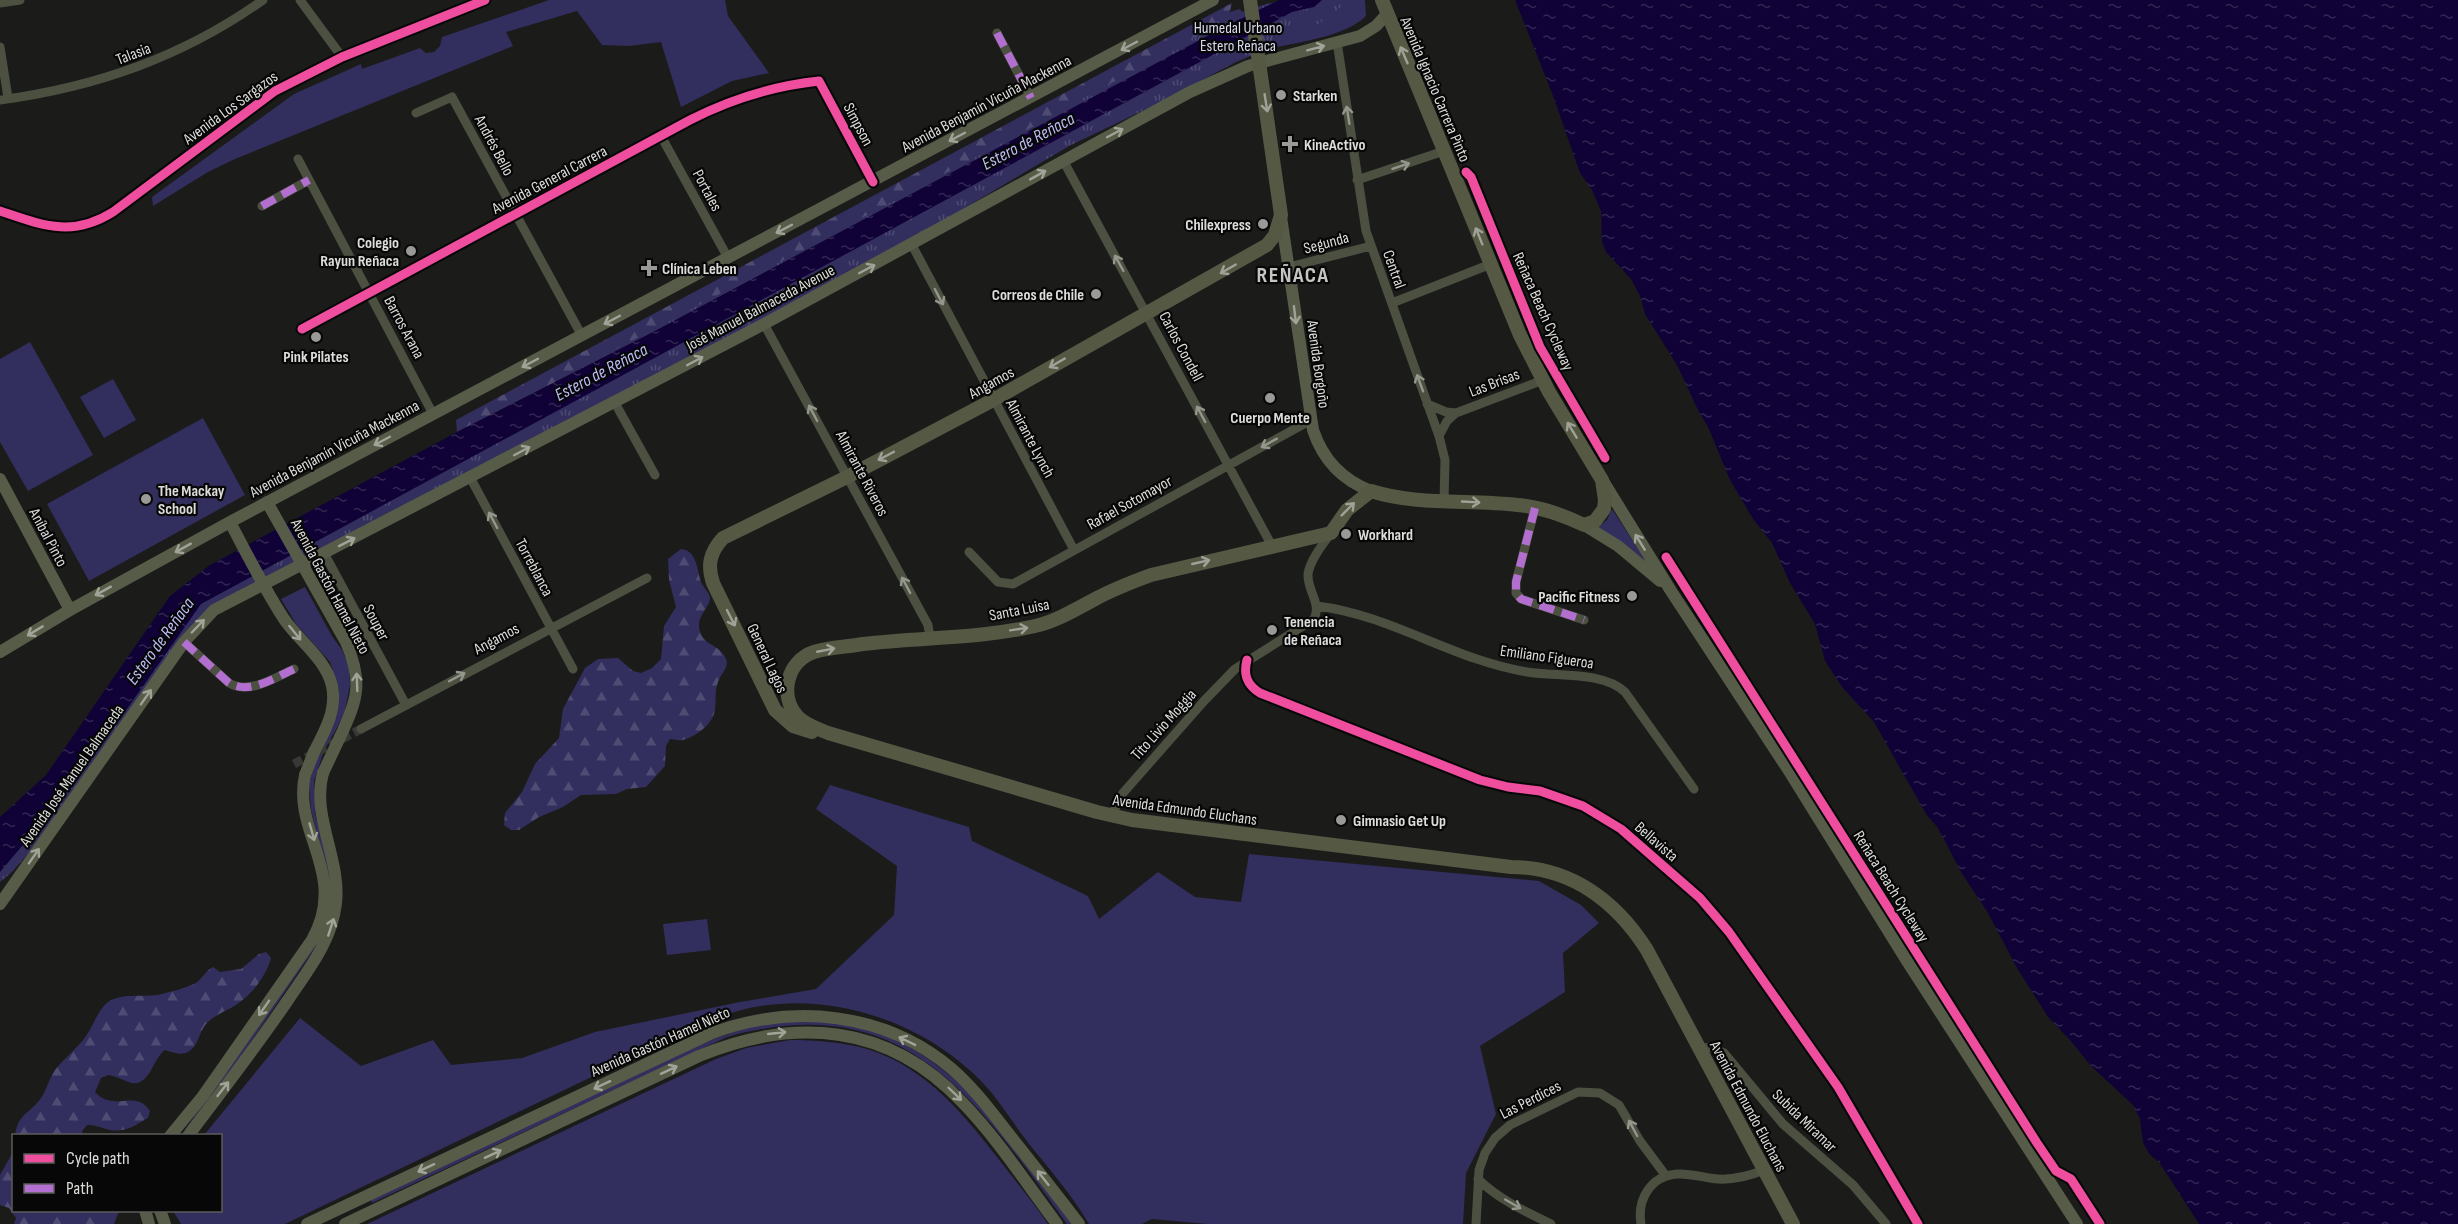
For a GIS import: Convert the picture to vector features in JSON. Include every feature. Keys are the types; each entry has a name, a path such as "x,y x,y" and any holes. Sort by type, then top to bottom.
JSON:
{"main road":[{"name":"Avenida Los Sargazos","path":"0,211 57,227 78,227 96,221 113,212 275,91 342,57 485,0"},
{"name":"Avenida Benjamín Vicuña Mackenna","path":"0,652 70,610 267,502 1213,0"},
{"name":"Avenida Borgoño","path":"1250,0 1311,420 1320,448 1330,464 1353,483 1387,496 1535,507 1584,525 1636,560 1671,591"},
{"name":"Avenida Ignacio Carrera Pinto","path":"1382,0 1520,335 1543,380 1602,480"},
{"path":"1064,162 1190,92 1260,63 1368,32 1387,14"},
{"name":"José Manuel Balmaceda Avenue","path":"471,478 765,324 1064,162"},
{"name":"Angamos","path":"709,565 714,549 723,538 848,477 1262,249 1275,235 1281,215"},
{"name":"Avenida José Manuel Balmaceda","path":"0,904 184,642 214,610 261,580 299,561 324,553 471,478"},
{"name":"Aníbal Pinto","path":"0,479 70,610"},
{"name":"Avenida Borgoño","path":"1602,480 2077,1224"},
{"path":"1584,525 1595,521 1604,509 1602,480"},
{"path":"1331,532 1347,510 1371,491"},
{"name":"Avenida Gastón Hamel Nieto","path":"190,1134 253,1052 326,940 334,918 337,891 334,866 320,806 320,788 323,773 353,711 357,697 356,667 346,642 267,502"},
{"path":"172,1134 211,1085 312,940 320,923 324,905 325,886 304,800 305,775 332,710 333,696 330,679 322,664 286,622 230,522"},
{"name":"Santa Luisa","path":"771,703 787,687 793,669 813,652 1038,626 1151,575 1331,532"},
{"name":"General Lagos","path":"709,565 713,583 780,717 793,726 814,733 828,733"},
{"path":"787,687 788,700 797,717 828,733"},
{"name":"Avenida Edmundo Eluchans","path":"828,733 1111,816 1512,867 1530,867 1559,874 1586,887 1609,903 1629,923 1663,976 1676,1005 1793,1224"},
{"name":"Avenida Gastón Hamel Nieto","path":"307,1224 712,1033 766,1018 814,1015 847,1019 889,1032 928,1052 952,1070 993,1113 1079,1224"},
{"name":"Avenida Gastón Hamel Nieto","path":"345,1224 699,1056 752,1037 793,1032 833,1034 871,1042 894,1051 931,1074 971,1112 1057,1224"}],"street":[{"path":"0,3 20,0"},
{"name":"Talasia","path":"4,99 77,87 132,70 203,38 262,0"},
{"path":"300,0 342,57"},
{"path":"998,33 1031,98"},
{"name":"Central","path":"1337,42 1366,231 1439,436 1445,460 1444,501"},
{"path":"0,47 4,99"},
{"name":"Avenida General Carrera","path":"302,329 708,111 745,96 783,86 819,81"},
{"name":"Simpson","path":"819,81 873,182"},
{"name":"Andrés Bello","path":"416,113 452,97 582,336"},
{"name":"Portales","path":"662,136 728,258"},
{"path":"1357,180 1444,151"},
{"name":"Barros Arana","path":"298,159 433,414"},
{"name":"Carlos Condell","path":"1064,162 1272,546"},
{"path":"262,206 309,180"},
{"name":"Almirante Lynch","path":"912,245 1074,550"},
{"name":"Segunda","path":"1289,267 1371,246"},
{"path":"1392,303 1491,264"},
{"name":"Almirante Riveros","path":"765,324 928,626 930,638"},
{"name":"Las Brisas","path":"1427,404 1446,412 1456,412 1543,380"},
{"path":"615,403 655,475"},
{"name":"Las Brisas","path":"1439,436 1447,421 1456,412"},
{"name":"Rafael Sotomayor","path":"969,552 998,582 1008,585 1036,573 1311,420"},
{"name":"Torreblanca","path":"471,478 573,669"},
{"path":"1535,507 1516,582 1516,593 1521,599 1584,620"},
{"path":"1247,660 1309,624 1316,616 1317,606 1308,581 1309,572 1331,532"},
{"name":"Souper","path":"324,553 406,705"},
{"name":"Angamos","path":"361,729 647,578"},
{"name":"Emiliano Figueroa","path":"1317,606 1350,611 1380,620 1485,663 1530,672 1599,679 1612,683 1625,692 1694,789"},
{"path":"184,642 236,687 246,689 294,669"},
{"name":"Tito Livio Moggia","path":"1111,816 1123,794 1154,756 1204,701 1247,660"},
{"name":"Bellavista","path":"1247,660 1246,680 1260,693 1480,780 1508,787 1540,791 1569,800 1595,813 1633,839 1700,898 1729,932 1838,1087 1918,1224"},
{"name":"Subida Miramar","path":"1700,1049 1710,1047 1724,1053 1783,1124 1852,1185 1886,1224"},
{"name":"Las Perdices","path":"1476,1224 1478,1179 1485,1153 1502,1131 1560,1100 1586,1091 1600,1093 1619,1105 1640,1141 1666,1176"},
{"path":"1640,1224 1639,1212 1643,1197 1656,1182 1666,1176 1678,1174 1719,1179 1741,1178 1764,1170"},
{"path":"1478,1179 1504,1199 1551,1224"}],"green space":[{"path":"549,0 725,0 728,16 769,73 732,81 681,107 661,42 629,46 602,45 577,11 506,32 513,46 235,159 208,172 153,206 152,197 294,94 361,64 362,69 420,48 426,53 434,52 440,46 442,37"},
{"name":"Humedal Urbano Estero Reñaca","path":"1291,0 1350,0 1313,28 1236,62 1161,102 1069,146 889,253 203,619 57,821 12,872 0,882 0,833 50,781 163,614 513,406 1066,109 1182,44 1230,12 1240,9 1242,12 1266,4"},
{"path":"1322,0 1365,0 1366,16 1347,29 1309,41 1273,48 1267,26"},
{"path":"1232,3 1226,26 651,333 457,432 456,420"},
{"path":"30,342 93,455 28,491 0,442 0,359"},
{"path":"113,379 136,420 104,438 80,397"},
{"name":"The Mackay School","path":"203,418 245,495 89,581 47,504"},
{"path":"1612,509 1649,566 1598,527 1607,520"},
{"path":"681,549 686,550 693,557 701,582 710,597 709,604 699,622 700,633 706,641 722,652 727,660 717,686 712,718 706,727 688,739 670,739 666,746 665,766 646,787 627,789 616,794 581,795 519,830 511,830 504,825 505,813 522,792 535,764 559,738 563,709 585,668 598,659 618,658 633,671 641,673 652,668 661,659 664,626 676,607 669,580 668,559"},
{"path":"305,587 349,666 350,685 344,715 324,751 314,781 315,814 331,873 330,912 321,939 231,1071 181,1134 316,940 327,874 311,810 309,785 314,765 333,726 338,710 339,690 330,662 296,624 281,599"},
{"path":"830,785 969,827 972,841 1088,896 1099,919 1158,872 1195,897 1241,902 1249,854 1539,881 1581,905 1599,923 1563,953 1565,992 1480,1046 1496,1114 1466,1173 1463,1224 1207,1224 1152,1219 1142,1224 1089,1224 1067,1191 991,1092 967,1068 939,1047 908,1029 876,1016 842,1007 807,1003 772,1004 734,1012 704,1023 285,1224 181,1224 174,1212 222,1212 222,1134 205,1134 300,1018 361,1066 433,1040 451,1065 522,1058 595,1032 816,989 894,915 897,866 816,809"},
{"path":"707,919 711,950 667,955 663,924"},
{"path":"266,952 271,958 258,984 242,1001 208,1022 192,1049 182,1054 165,1050 147,1076 138,1083 108,1075 101,1078 95,1092 102,1098 110,1101 138,1101 150,1111 148,1118 118,1131 87,1125 82,1131 83,1134 15,1134 20,1120 40,1099 55,1070 82,1041 108,1002 119,997 158,995 184,988 197,982 213,967 220,972 241,969 259,954"},
{"path":"795,1020 846,1024 864,1028 899,1041 946,1072 973,1097 1072,1224 1067,1224 1000,1134 966,1096 929,1064 888,1041 842,1027 789,1025 727,1037 372,1203 371,1200 700,1044 748,1027"},
{"path":"790,1040 829,1042 867,1049 909,1068 944,1096 960,1113 1021,1187 1048,1224 367,1224 716,1059 746,1048"},
{"path":"12,1154 12,1212 119,1212 114,1224 14,1224 16,1218 9,1208 0,1205 0,1175"}],"water":[{"name":"Estero de Reñaca","path":"1279,0 1322,0 1314,7 1292,12 201,604 72,787 0,872 0,817 46,775 170,596 210,565 457,432 651,333 1226,26"},
{"path":"1515,0 2458,0 2458,1224 2199,1224 2159,1162 2150,1155 2143,1143 2140,1119 2133,1105 2091,1066 2048,1017 2017,968 1988,913 1961,872 1938,828 1926,814 1874,722 1842,687 1825,661 1815,624 1790,583 1772,543 1753,519 1730,480 1709,429 1677,365 1645,314 1640,296 1631,279 1606,252 1602,242 1601,211 1592,190 1580,173 1552,93"}],"tunnel":[{"path":"294,764 361,729"}],"marked path":[{"path":"997,33 1031,98"},
{"path":"262,206 309,180"},
{"path":"1535,508 1516,582 1516,593 1521,599 1584,620"},
{"path":"184,642 229,683 237,686 262,684 294,669"}],"cycle path":[{"path":"0,211 30,221 57,226 84,225 98,220 113,212 275,91 342,57 485,0"},
{"path":"302,329 690,120 721,106 769,90 819,81 873,182"},
{"name":"Reñaca Beach Cycleway","path":"1466,172 1471,177 1540,347 1605,458"},
{"name":"Reñaca Beach Cycleway","path":"1666,557 2037,1143 2056,1171 2071,1179 2100,1224"},
{"path":"1247,660 1247,679 1260,693 1480,780 1508,787 1540,791 1583,806 1621,829 1700,898 1729,932 1838,1087 1918,1224"}],"place":[{"name":"Starken","path":"1281,95"},
{"name":"KineActivo","path":"1290,144"},
{"name":"Chilexpress","path":"1263,224"},
{"name":"Colegio Rayun Reñaca","path":"411,251"},
{"name":"Clínica Leben","path":"649,268"},
{"name":"Correos de Chile","path":"1096,294"},
{"name":"Pink Pilates","path":"316,337"},
{"name":"Cuerpo Mente","path":"1270,398"},
{"name":"The Mackay School","path":"146,499"},
{"name":"Workhard","path":"1346,534"},
{"name":"Pacific Fitness","path":"1632,596"},
{"name":"Tenencia de Reñaca","path":"1272,630"},
{"name":"Gimnasio Get Up","path":"1341,820"}],"district":[{"name":"REÑACA","path":"1293,274"}]}
